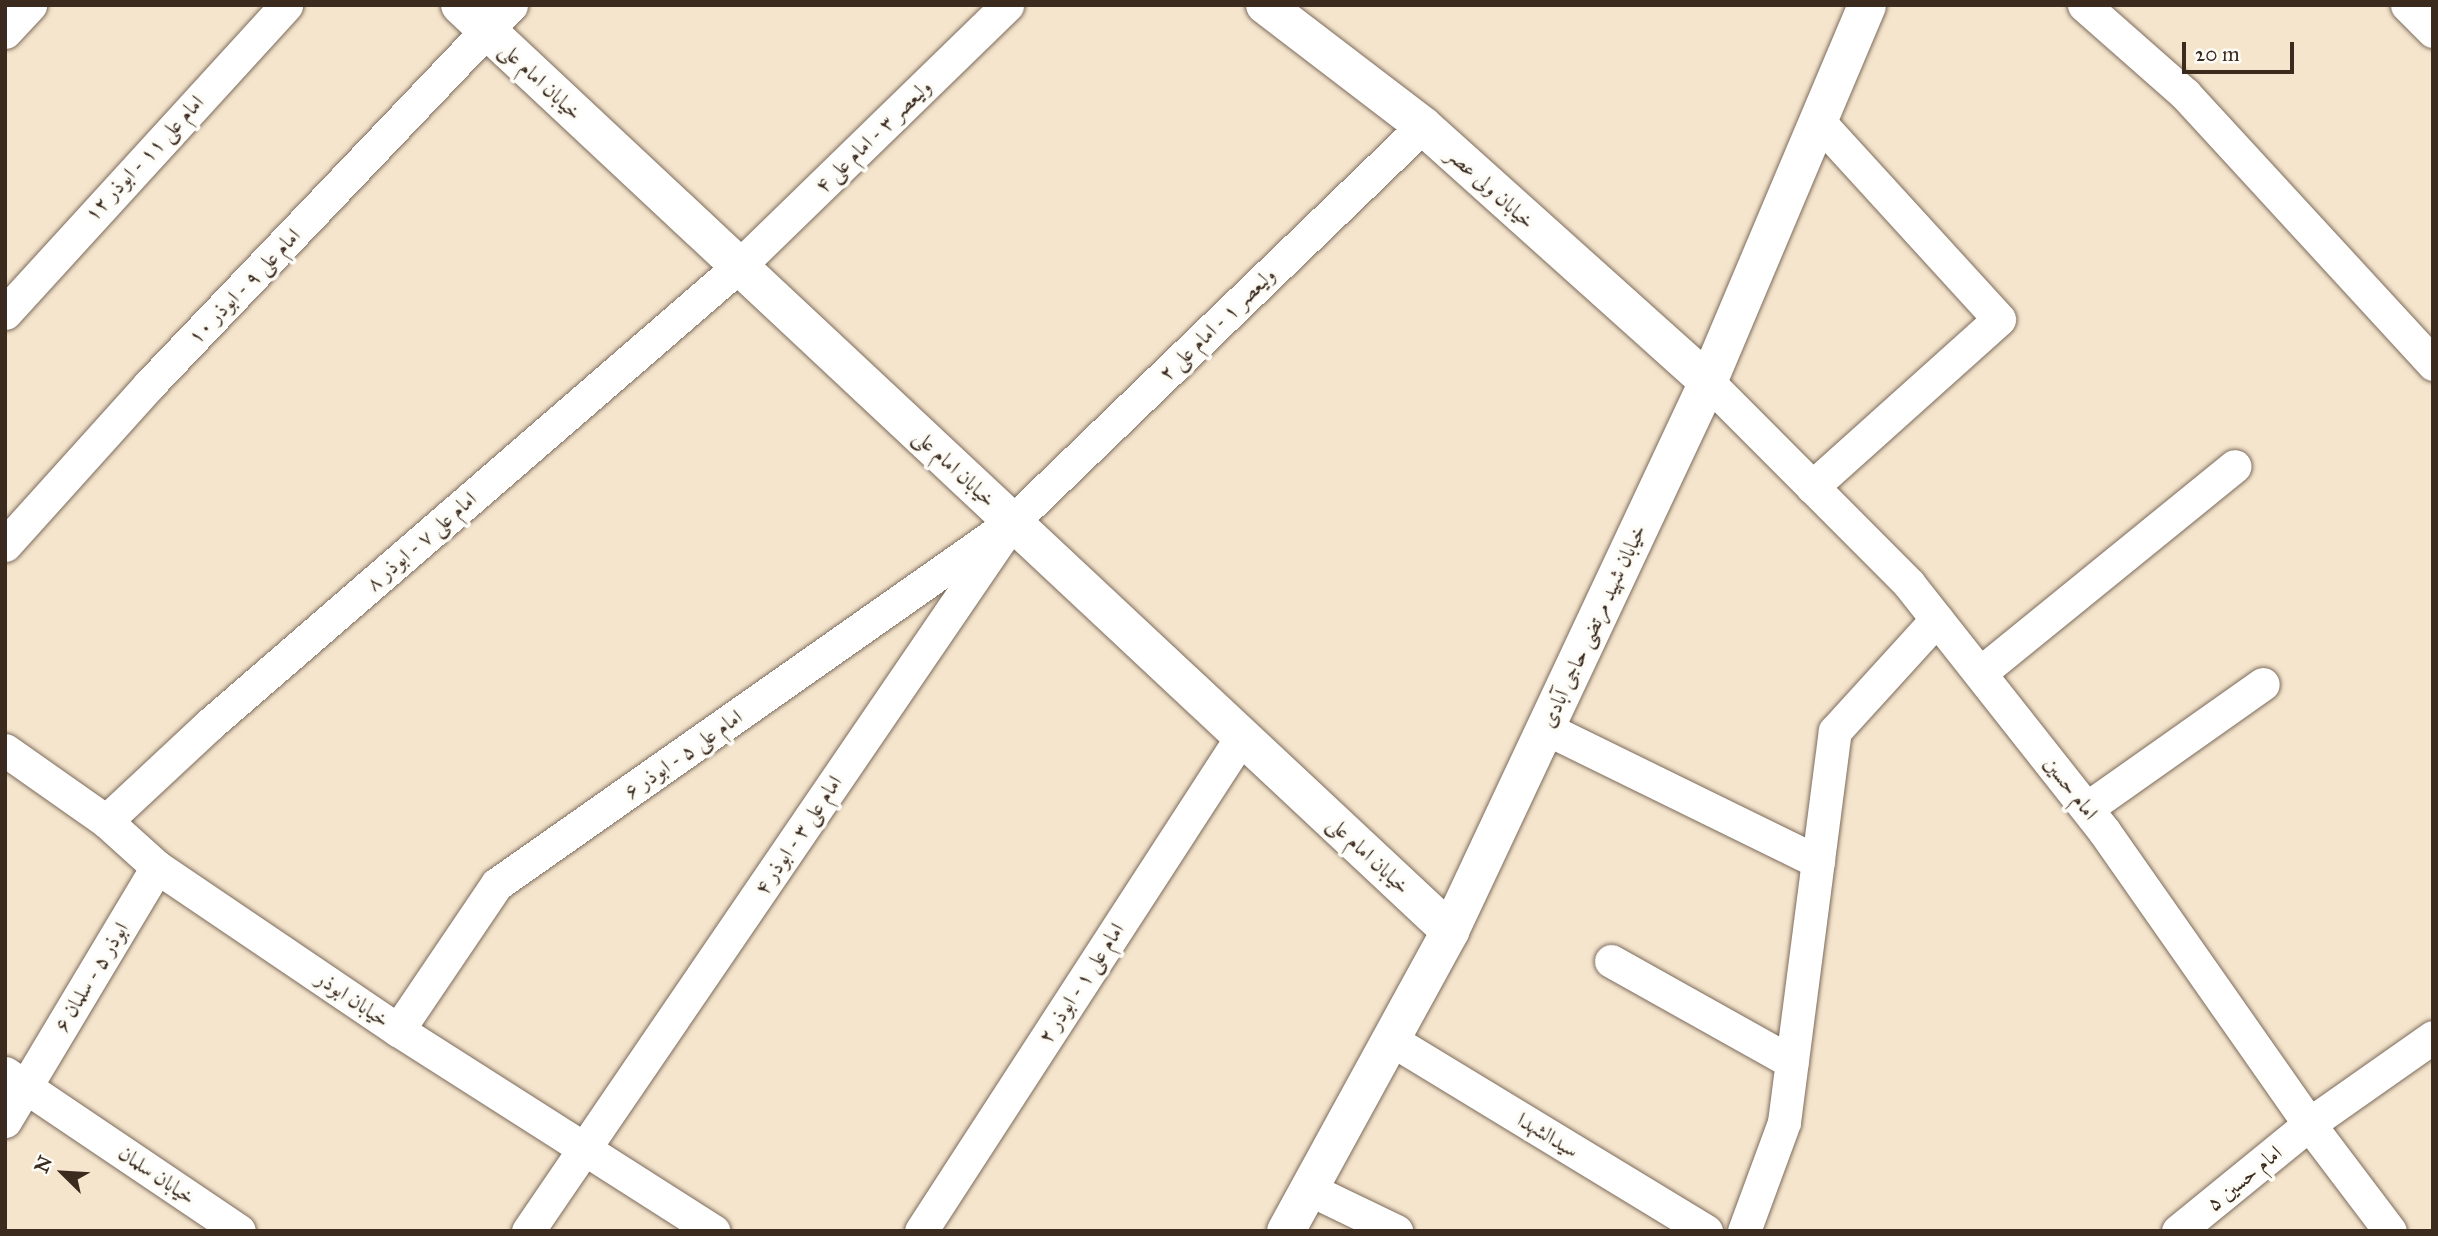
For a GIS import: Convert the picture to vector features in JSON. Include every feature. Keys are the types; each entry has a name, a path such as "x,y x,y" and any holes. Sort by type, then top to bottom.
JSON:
{"street":[{"path":"5,32 30,5"},
{"name":"امام علی ۱۱ - ابوذر ۱۲","path":"5,313 286,5"},
{"name":"ولیعصر ۳ - امام علی ۴","path":"739,266 1007,5"},
{"name":"خیابان ولی عصر","path":"1265,5 1423,126 1708,382"},
{"name":"خیابان شهید مرتضی حاجی آبادی","path":"1286,1231 1450,931 1708,382 1867,5"},
{"path":"2084,5 2185,94 2433,364"},
{"path":"2407,5 2433,31"},
{"name":"خیابان امام علی","path":"486,13 739,266 1450,931"},
{"name":"امام علی ۹ - ابوذر ۱۰","path":"5,545 486,13"},
{"path":"1812,487 1999,319 1818,121"},
{"name":"ولیعصر ۱ - امام علی ۲","path":"1012,522 1423,126"},
{"name":"امام علی ۷ - ابوذر ۸","path":"107,821 209,724 739,266"},
{"name":"امام حسین","path":"1708,382 1909,584 2087,808 2309,1124 2374,1224"},
{"path":"1980,673 2235,466"},
{"name":"امام علی ۵ - ابوذر ۶","path":"398,1030 497,884 1012,522"},
{"name":"امام علی ۳ - ابوذر ۴","path":"527,1231 1012,522"},
{"path":"1744,1231 1784,1122 1835,731 1937,619"},
{"path":"2087,808 2263,684"},
{"path":"1545,728 1818,862"},
{"name":"امام علی ۱ - ابوذر ۲","path":"921,1231 1241,736"},
{"name":"خیابان ابوذر","path":"5,750 107,821 157,867 398,1030 713,1231"},
{"name":"ابوذر ۵ - سلمان ۶","path":"5,1121 16,1080 157,867"},
{"path":"1611,961 1792,1062"},
{"name":"امام حسین ۵","path":"2178,1231 2309,1124 2433,1037"},
{"name":"سیدالشهدا","path":"1390,1039 1706,1231"},
{"name":"خیابان سلمان","path":"16,1080 239,1231"},
{"path":"1309,1189 1396,1231"}]}
